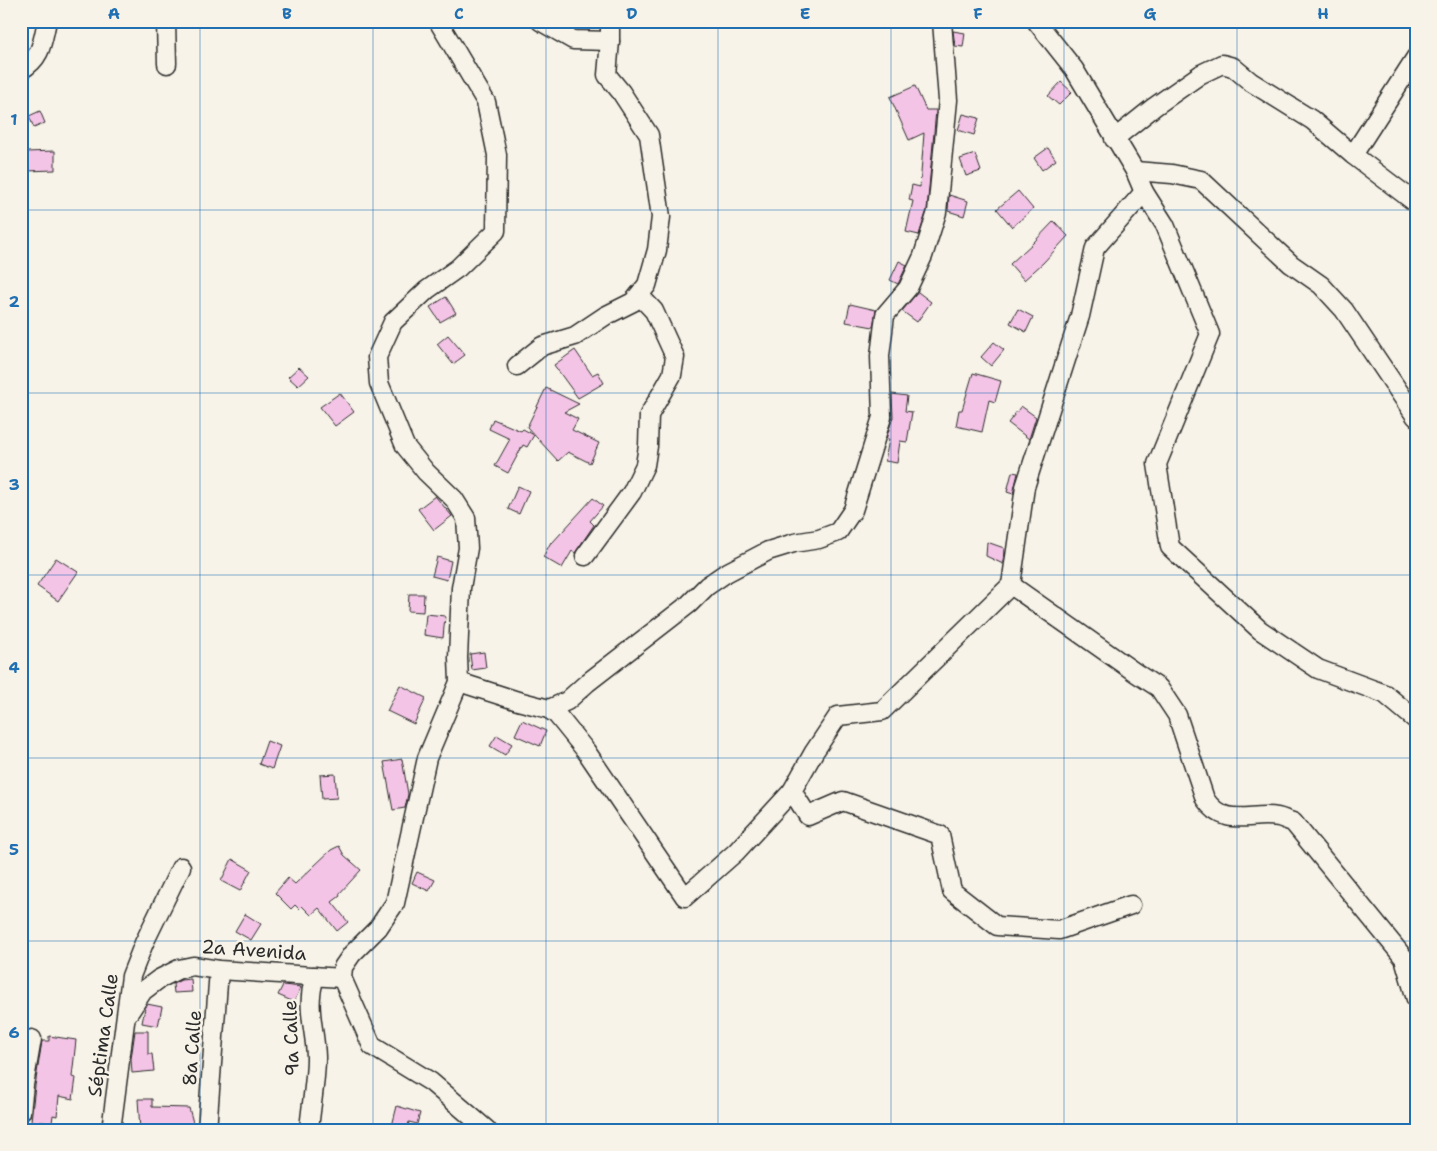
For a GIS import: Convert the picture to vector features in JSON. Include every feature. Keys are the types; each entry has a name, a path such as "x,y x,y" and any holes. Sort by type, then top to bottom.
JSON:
{"street":[{"path":"21,70 28,66 42,46 47,21"},
{"path":"166,21 166,64"},
{"path":"438,21 486,102 497,155 496,231 458,268 427,290 393,322 378,357 377,370 379,383 405,446 426,472 454,499 466,518 468,548 461,588 458,658 459,682 428,758 395,903 389,915 352,954 343,967 342,978 372,1046 431,1082 488,1130"},
{"path":"540,21 574,40 610,41"},
{"path":"517,366 542,346 575,336 605,316 633,302 647,285 657,250 661,217 649,135 621,92 607,75 610,21"},
{"path":"549,709 567,701 587,683 689,604 707,586 726,573 768,551 794,543 818,539 838,532 853,510 882,417 880,356 885,315 908,288 925,249 937,212 948,100 942,21"},
{"path":"1036,21 1074,69 1134,171 1144,192 1165,225 1210,334 1157,464 1170,548 1260,630 1318,669 1385,694 1416,720"},
{"path":"1352,155 1416,57"},
{"path":"1114,139 1154,107 1201,74 1222,64 1233,67 1251,82 1312,120 1352,155 1416,202"},
{"path":"1134,171 1172,174 1201,180 1291,264 1320,285 1344,310 1416,418"},
{"path":"459,682 549,709 557,715 586,751 685,897 736,852 792,792 814,752 838,716 882,711 1011,585 1025,487 1080,316 1096,248 1144,192"},
{"path":"585,556 632,492 645,465 649,415 672,374 675,357 654,311 639,295"},
{"path":"1011,585 1159,688 1177,714 1205,799 1211,808 1240,819 1278,817 1293,822 1404,958 1416,999"},
{"path":"792,792 808,816 843,801 940,835 952,891 997,926 1059,930 1131,905"},
{"name":"Séptima Calle","path":"111,1130 131,976 144,943 181,868"},
{"name":"2a Avenida","path":"125,1019 143,991 159,979 179,969 193,966 219,970 342,978"},
{"name":"8a Calle","path":"207,1130 219,970"},
{"name":"9a Calle","path":"309,1130 316,1056 310,992 315,976"},
{"path":"21,1112 32,1040"}],"building":[{"path":"953,31 965,33 963,47 955,46"},
{"path":"1061,82 1072,92 1059,105 1048,96"},
{"path":"915,86 926,110 936,110 927,210 919,235 906,232 913,201 909,200 912,185 920,187 924,133 909,140 890,97"},
{"path":"40,111 45,123 34,128 29,116"},
{"path":"963,114 979,118 974,135 958,130"},
{"path":"1048,148 1056,160 1042,170 1034,158"},
{"path":"55,151 55,170 26,171 26,152"},
{"path":"975,154 981,171 966,176 960,159"},
{"path":"1018,191 1033,209 1012,227 997,209"},
{"path":"949,195 968,201 964,216 948,211"},
{"path":"1054,221 1068,236 1024,280 1010,264"},
{"path":"899,261 907,265 898,284 890,280"},
{"path":"918,292 931,302 917,322 902,311"},
{"path":"446,297 456,313 440,322 430,307"},
{"path":"850,304 876,310 873,327 846,322"},
{"path":"1018,309 1033,317 1026,332 1010,323"},
{"path":"448,335 465,355 453,364 437,344"},
{"path":"994,342 1004,350 991,366 981,357"},
{"path":"575,350 592,375 598,372 604,383 578,398 554,365"},
{"path":"299,367 309,376 298,386 288,377"},
{"path":"973,373 1001,381 995,402 989,400 982,432 956,426 959,410 962,410"},
{"path":"546,388 579,404 564,412 578,419 572,430 599,443 590,463 568,452 558,461 527,427"},
{"path":"340,393 354,412 335,426 320,407"},
{"path":"892,394 907,396 905,411 912,412 907,442 900,441 897,463 885,461 889,439 886,439 893,417"},
{"path":"1021,406 1036,417 1029,439 1008,423"},
{"path":"493,419 521,431 523,429 534,435 527,447 523,445 508,473 495,466 510,439 489,429"},
{"path":"1012,472 1018,473 1013,494 1007,492"},
{"path":"518,486 529,491 519,514 508,509"},
{"path":"435,496 452,516 434,530 418,509"},
{"path":"593,498 603,506 590,521 594,525 575,553 572,551 562,568 543,557 551,542"},
{"path":"987,542 1004,548 1003,564 986,556"},
{"path":"437,557 451,561 447,580 432,576"},
{"path":"56,558 78,572 58,601 37,586"},
{"path":"409,594 424,594 423,612 408,611"},
{"path":"426,614 445,616 443,638 424,635"},
{"path":"484,652 486,668 472,670 470,654"},
{"path":"400,685 426,698 414,724 387,711"},
{"path":"522,720 546,731 540,746 515,735"},
{"path":"497,735 512,744 505,755 490,746"},
{"path":"267,741 280,746 272,769 259,764"},
{"path":"402,759 408,794 405,808 393,810 384,762"},
{"path":"335,774 337,798 322,799 320,775"},
{"path":"339,846 344,855 361,870 339,894 340,896 332,902 348,922 337,931 319,908 311,915 302,906 299,909 295,905 291,909 275,893 288,878 295,884 331,850"},
{"path":"232,859 251,870 240,891 221,881"},
{"path":"417,872 435,880 429,891 412,883"},
{"path":"245,914 261,924 251,940 235,931"},
{"path":"191,979 192,992 174,993 173,984 181,980"},
{"path":"283,985 301,987 294,1002 278,995"},
{"path":"147,1004 162,1007 158,1026 142,1023"},
{"path":"135,1031 148,1031 148,1054 152,1054 154,1071 132,1073 131,1059"},
{"path":"49,1036 76,1040 72,1077 76,1078 73,1099 59,1096 57,1116 53,1115 52,1123 31,1121 42,1041 49,1041"},
{"path":"138,1099 152,1099 152,1107 189,1108 195,1130 140,1130"},
{"path":"397,1106 420,1113 417,1124 409,1122 407,1130 391,1130"}]}
